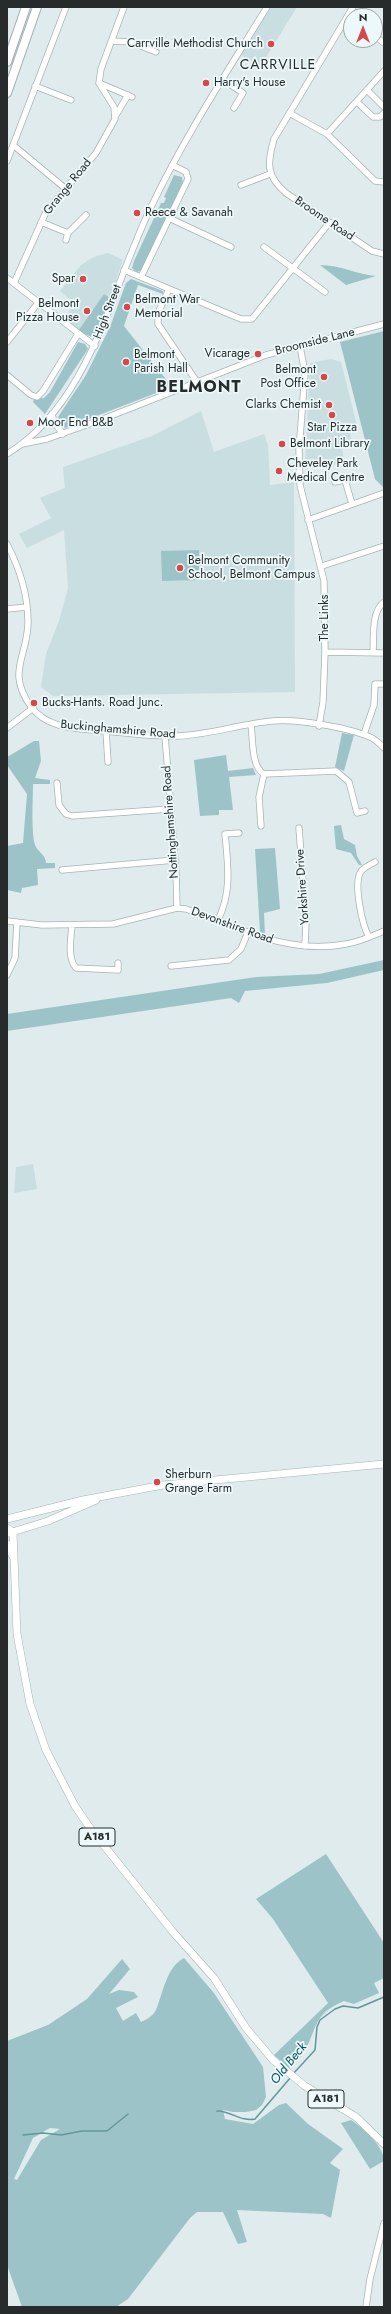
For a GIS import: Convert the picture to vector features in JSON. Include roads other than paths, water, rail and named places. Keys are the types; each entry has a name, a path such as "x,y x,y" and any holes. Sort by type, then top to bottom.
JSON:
{"highway":[{"path":"15,38 23,7"},
{"path":"7,62 26,7"},
{"path":"7,93 37,7"},
{"path":"25,42 40,7"}],"main road":[{"path":"8,1519 83,1500 163,1485 384,1464"},
{"path":"9,1531 48,1521 105,1496"},
{"name":"A181","path":"9,1531 13,1557 17,1634 30,1704 41,1737 61,1780 90,1828 173,1932 214,1978 246,2028 283,2069 297,2080 356,2117 384,2144"},
{"name":"A181","path":"7,1544 13,1557"}],"street":[{"path":"7,161 66,7"},
{"path":"116,115 99,83 101,69 124,7"},
{"name":"High Street","path":"22,444 52,414 83,368 95,346 147,214 172,165 222,79 267,7"},
{"path":"241,185 270,174 270,153 274,139 291,114 343,28"},
{"path":"112,41 130,42 156,52"},
{"path":"327,134 384,71"},
{"path":"222,79 243,93 234,108"},
{"name":"Grange Road","path":"14,283 46,212 96,153 110,130 116,115 130,96 99,83"},
{"path":"35,86 71,100"},
{"path":"367,90 384,107"},
{"path":"357,102 373,117 380,117 384,113"},
{"path":"291,114 327,134 375,181 384,182"},
{"path":"13,145 66,189"},
{"path":"141,277 188,179 186,172 172,165"},
{"name":"Broome Road","path":"270,174 277,185 286,193 372,251 384,254"},
{"path":"66,240 68,233 86,216"},
{"path":"169,218 231,247"},
{"path":"41,222 68,233"},
{"path":"124,270 247,320 252,319 329,223"},
{"path":"264,247 325,292"},
{"path":"7,278 95,346"},
{"path":"169,289 158,312 158,324 197,382"},
{"path":"7,342 38,303"},
{"name":"Broomside Lane","path":"22,444 32,444 63,434 266,355 384,324"},
{"path":"7,375 31,395 37,397 43,391 78,334"},
{"name":"The Links","path":"300,346 305,373 300,475 308,520 322,566 325,596 323,702 319,726"},
{"path":"52,414 54,422 63,434"},
{"path":"7,454 22,444"},
{"path":"335,482 354,478"},
{"path":"345,480 352,504"},
{"path":"308,520 384,493"},
{"name":"Buckinghamshire Road","path":"7,544 24,585 27,608 28,623 19,661 21,686 33,708 45,720 58,725 165,736 194,734 279,720 364,734"},
{"path":"322,566 384,546"},
{"path":"373,652 375,617 380,605 384,602"},
{"path":"7,609 27,608"},
{"path":"325,652 384,653"},
{"path":"384,684 375,684 374,705 364,734 372,738 384,748"},
{"path":"7,728 33,708"},
{"path":"251,724 256,763 264,774 259,797 261,826"},
{"path":"106,731 108,762"},
{"name":"Nottinghamshire Road","path":"165,736 170,809 176,860 177,908"},
{"path":"264,774 336,771 349,782 357,813 365,811"},
{"path":"57,783 59,806 66,814 72,816 170,809"},
{"name":"Yorkshire Drive","path":"299,828 306,922 305,946"},
{"path":"218,920 224,908 228,891 225,834 239,833"},
{"path":"62,870 176,860"},
{"path":"369,937 363,924 358,879 363,869 376,862"},
{"name":"Devonshire Road","path":"7,922 72,925 128,921 177,908 186,909 248,932 286,944 305,946 347,944 384,931"},
{"path":"7,975 15,958 17,922"},
{"path":"72,925 71,957 72,964 76,968 118,970 118,963"},
{"path":"171,966 229,960 241,949 248,932"},
{"path":"366,2307 372,2272 384,2223"}],"waterway":[{"name":"Old Beck","path":"293,2074 315,2050 317,2027 320,2020 335,2009 343,2006 358,2008 384,1997"},
{"name":"Old Beck","path":"217,2111 222,2111 245,2119 255,2119 291,2077"},
{"name":"Old Beck","path":"23,2135 43,2133 61,2135 82,2131 107,2131 128,2114"}],"place":[{"name":"Carrville Methodist Church","path":"271,44"},
{"name":"Harry's House","path":"206,83"},
{"name":"Reece & Savanah","path":"137,213"},
{"name":"Spar","path":"83,279"},
{"name":"Belmont War Memorial","path":"127,307"},
{"name":"Belmont Pizza House","path":"87,311"},
{"name":"Vicarage","path":"258,354"},
{"name":"Belmont Parish Hall","path":"126,362"},
{"name":"Belmont Post Office","path":"324,377"},
{"name":"Clarks Chemist","path":"329,405"},
{"name":"Star Pizza","path":"332,415"},
{"name":"Moor End B&B","path":"30,423"},
{"name":"Belmont Library","path":"282,444"},
{"name":"Cheveley Park Medical Centre","path":"279,471"},
{"name":"Belmont Community School, Belmont Campus","path":"180,568"},
{"name":"Bucks-Hants. Road Junc.","path":"34,703"},
{"name":"Sherburn Grange Farm","path":"157,1482"}],"district":[{"name":"CARRVILLE","path":"278,66"},
{"name":"BELMONT","path":"199,388"}]}
